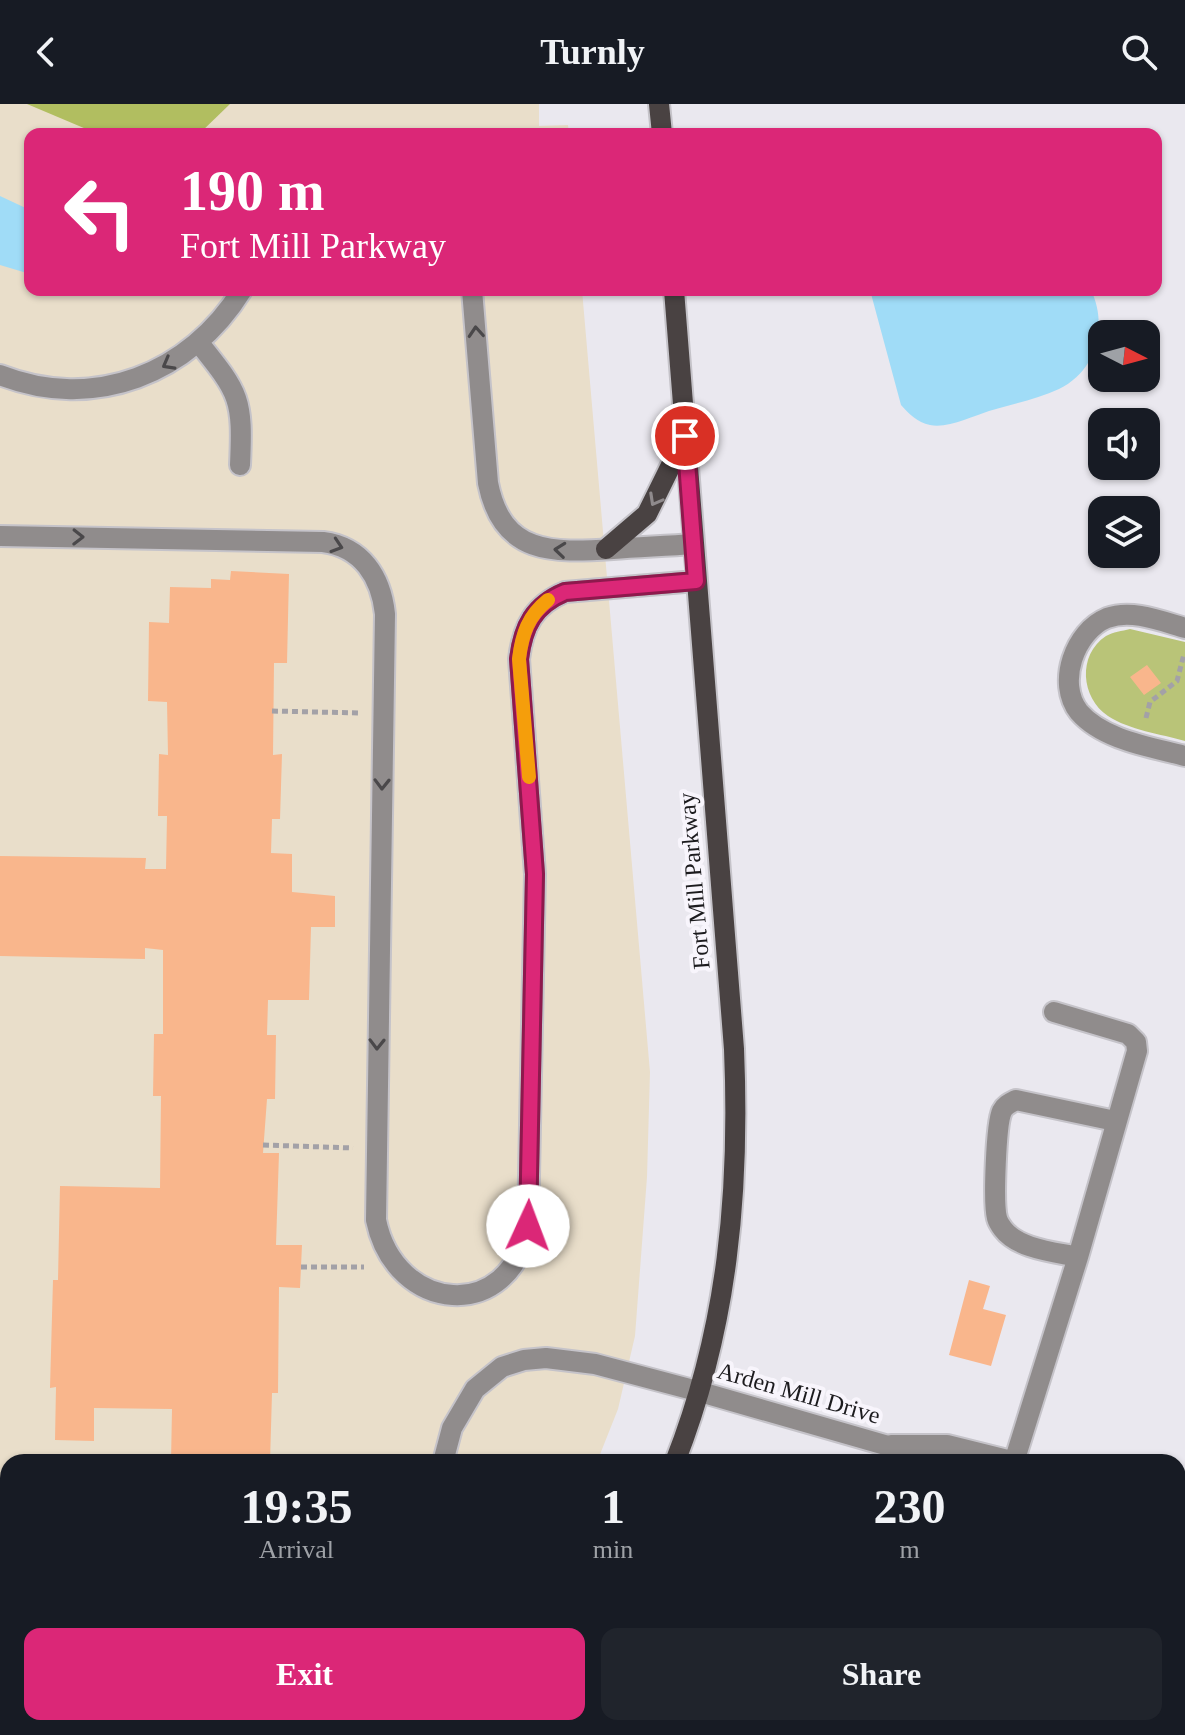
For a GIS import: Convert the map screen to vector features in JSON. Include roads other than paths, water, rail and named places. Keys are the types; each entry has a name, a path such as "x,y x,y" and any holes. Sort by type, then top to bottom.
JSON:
{"main road":[{"path":"659,104 661,128"},
{"name":"Fort Mill Parkway","path":"674,296 734,1049 737,1130 726,1275 715,1334 677,1454"},
{"path":"606,549 647,514 685,436"}],"street":[{"path":"0,375 31,385 78,389 151,373 199,343 238,296"},
{"path":"472,296 488,483 497,514 516,535 540,548 569,552 693,544"},
{"path":"199,343 226,376 238,398 242,430 240,465"},
{"path":"0,536 323,542 354,553 377,580 383,592 385,614 376,1220 385,1249 402,1273 416,1285 441,1294 478,1292 501,1279 520,1255 528,1226 535,874 519,659 525,628 539,607 565,592 696,581"},
{"path":"1185,628 1148,618 1124,615 1107,618 1081,639 1069,681 1078,711 1108,733 1185,756"},
{"path":"1017,1454 1137,1051 1136,1042 1128,1034 1054,1012"},
{"path":"1078,1257 1036,1248 1014,1239 1003,1230 997,1218 997,1144 1001,1112 1016,1100 1115,1121"},
{"name":"Arden Mill Drive","path":"445,1454 452,1428 475,1389 502,1367 524,1360 571,1359 697,1391 885,1445 903,1454"},
{"name":"Arden Mill Drive","path":"885,1445 947,1445 983,1454"}],"water":[{"path":"0,196 24,207 24,272 0,265"},
{"path":"872,296 1093,296 1099,320 1088,320 1088,362 1072,381 1034,399 952,424 930,425 914,417 901,405"}]}
